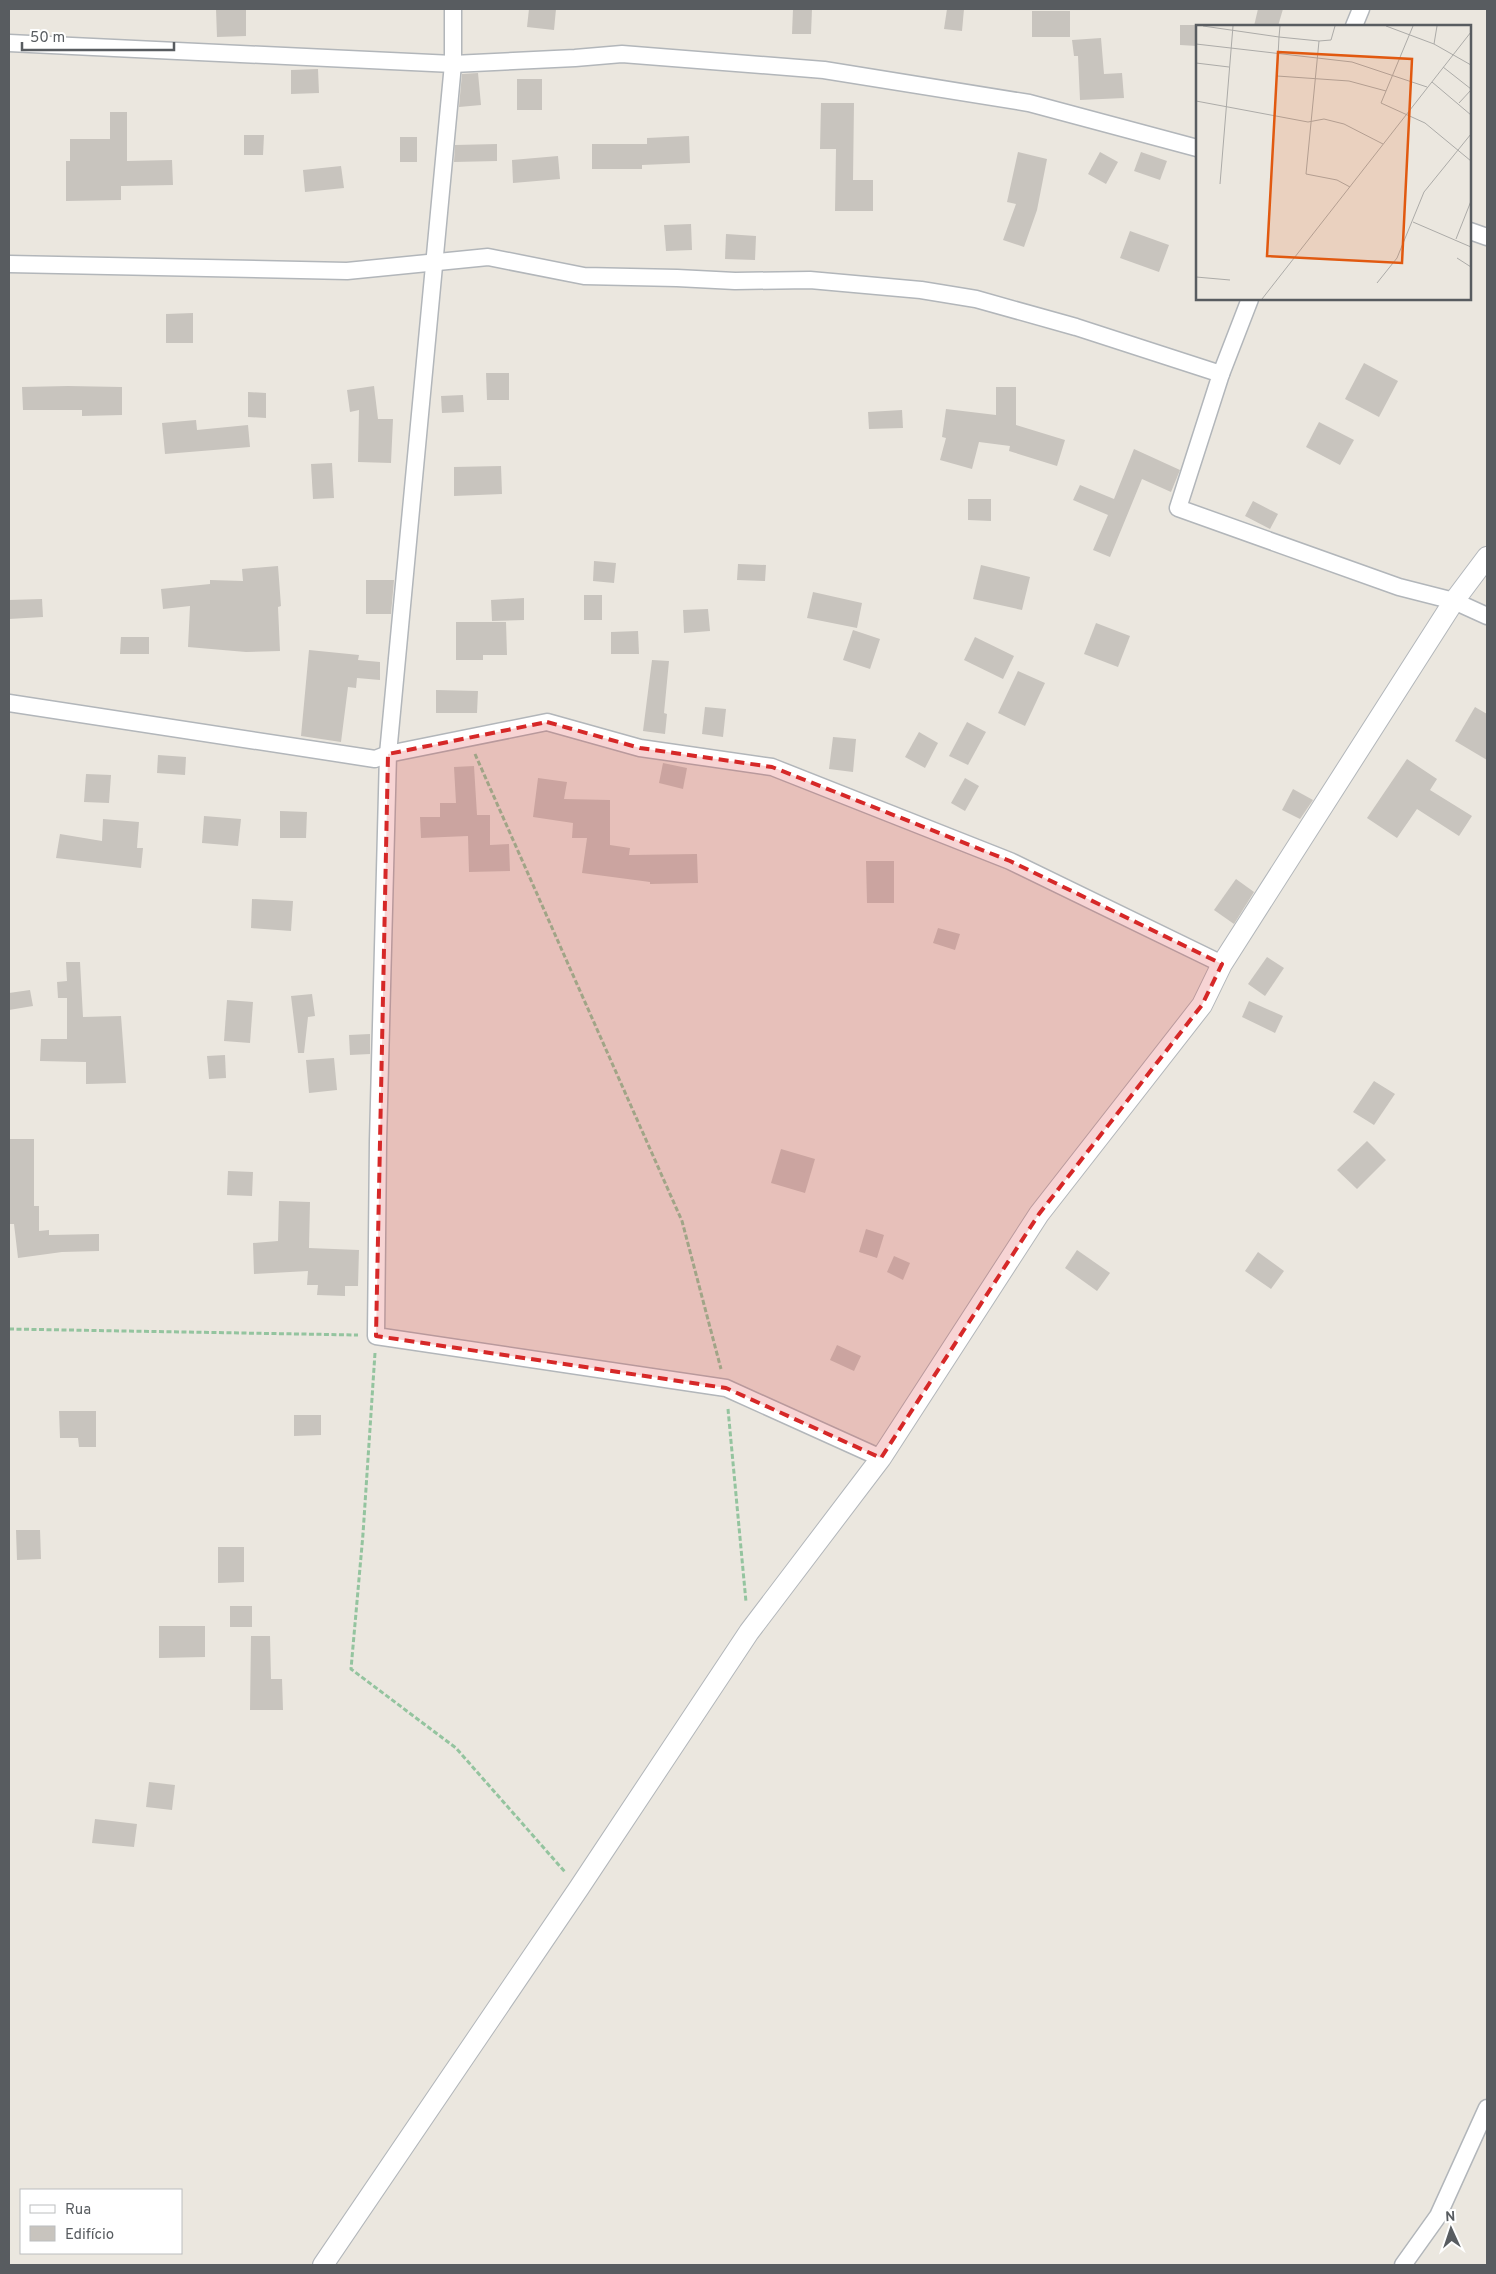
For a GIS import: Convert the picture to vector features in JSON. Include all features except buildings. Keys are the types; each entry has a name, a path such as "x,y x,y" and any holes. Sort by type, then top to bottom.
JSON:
{"street":[{"path":"453,9 453,64 388,754 378,1142 376,1336 726,1388 881,1458"},
{"path":"1354,25 1361,9"},
{"path":"9,43 453,64 622,54 824,70 1029,103 1196,148"},
{"path":"1471,231 1487,237"},
{"path":"9,264 346,271 488,257 584,276 677,278 735,282 810,280 921,290 985,302 1076,327 1221,374"},
{"path":"1250,300 1221,374 1178,508 1399,586 1454,601 1487,616"},
{"path":"323,2265 579,1888 749,1632 881,1458 1039,1214 1202,1005 1222,964 1454,601 1487,557"},
{"path":"9,703 376,759 388,754 547,722 640,748 772,767 1010,861 1222,964"},
{"path":"1403,2265 1438,2216 1487,2108"}],"path":[{"path":"467,737 682,1221 726,1388 749,1632"},
{"path":"9,1329 376,1336 363,1534 351,1669 456,1748 579,1888"}],"highlighted area":[{"path":"547,722 640,748 772,767 1010,861 1222,964 1202,1005 1039,1214 881,1458 726,1388 376,1336 388,754"}]}
